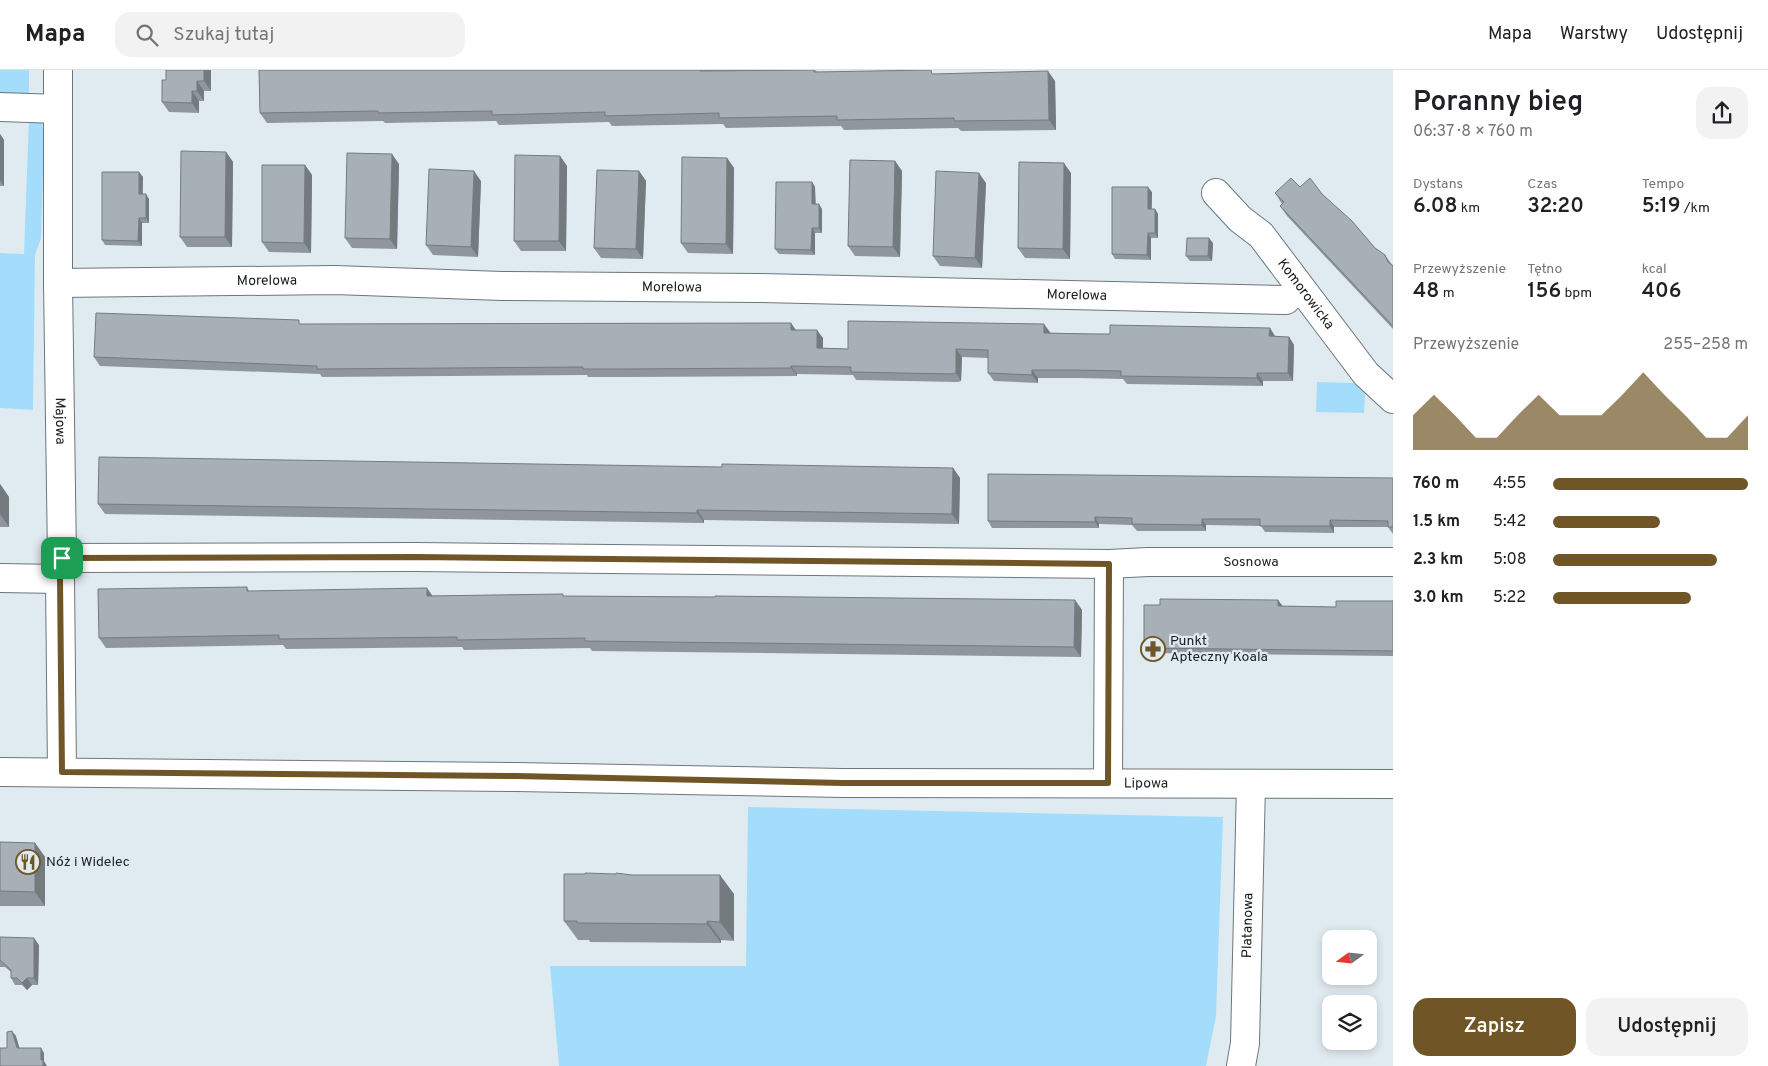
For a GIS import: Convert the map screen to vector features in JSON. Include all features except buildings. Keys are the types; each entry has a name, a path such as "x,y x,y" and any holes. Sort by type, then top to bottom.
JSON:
{"street":[{"name":"Majowa","path":"58,70 62,772"},
{"path":"0,107 58,109"},
{"name":"Komorowicka","path":"1216,193 1240,219 1260,235 1364,370 1393,399"},
{"name":"Morelowa","path":"58,283 335,280 502,286 759,288 1286,300"},
{"name":"Sosnowa","path":"0,578 61,568 415,557 1109,564 1148,562 1393,562"},
{"path":"1108,783 1109,564"},
{"name":"Lipowa","path":"0,772 516,776 853,783 1393,784"},
{"name":"Platanowa","path":"1241,1066 1246,1043 1251,784"}],"shaded area":[{"path":"0,70 29,70 29,98 0,98"},
{"path":"29,119 42,121 44,139 41,238 35,255 33,410 0,408 0,253 24,254"},
{"path":"1317,382 1355,383 1365,393 1364,413 1316,412"},
{"path":"748,807 1223,817 1216,1016 1206,1066 559,1066 550,966 746,966"}],"place":[{"name":"Punkt Apteczny Koala","path":"1153,649"},
{"name":"Nóż i Widelec","path":"28,862"}],"route":[{"path":"415,557 1109,564 1108,783 843,783 516,776 62,772 60,579 62,558 415,557"}]}
